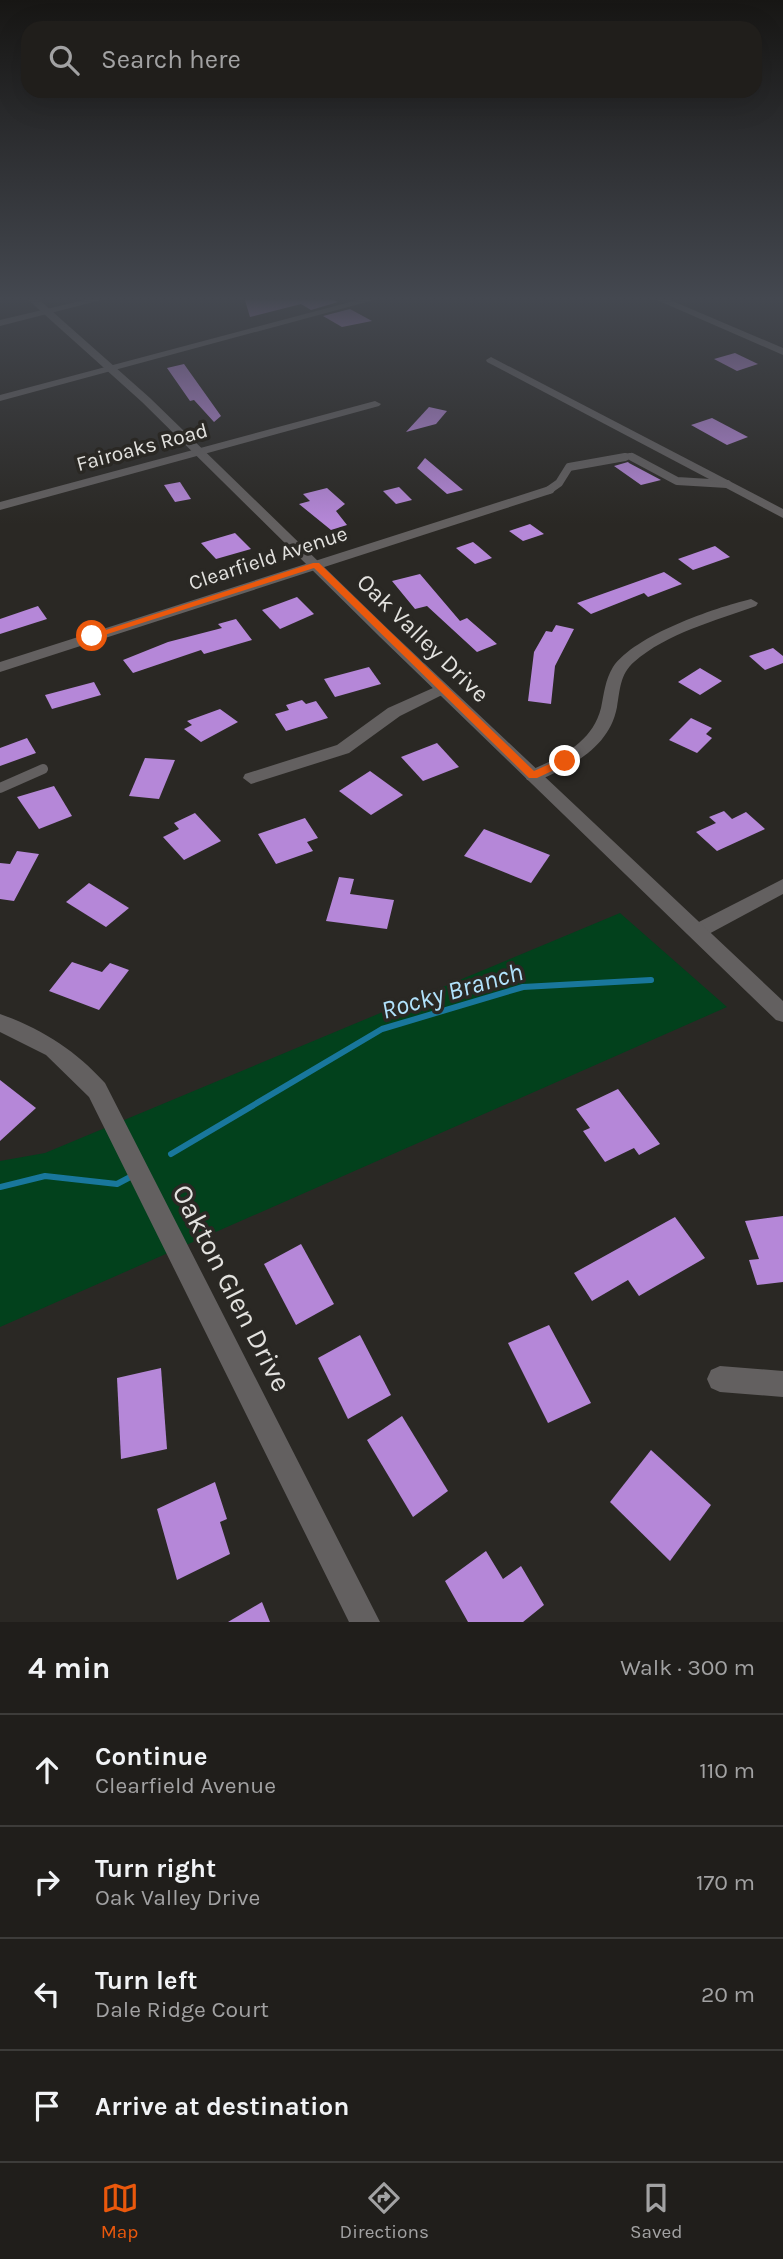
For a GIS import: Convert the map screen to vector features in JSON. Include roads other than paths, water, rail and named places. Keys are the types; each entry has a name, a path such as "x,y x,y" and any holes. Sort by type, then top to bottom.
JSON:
{"street":[{"path":"0,398 97,373"},
{"name":"Oak Valley Drive","path":"115,373 783,1014"},
{"path":"513,373 783,514"},
{"name":"Fairoaks Road","path":"0,506 375,404"},
{"name":"Clearfield Avenue","path":"0,667 548,490"},
{"path":"533,776 593,742 608,713 616,674 636,652 751,603"},
{"path":"251,778 343,749 394,712 442,689"},
{"path":"698,931 783,886"},
{"name":"Oakton Glen Drive","path":"0,1023 21,1030 57,1049 79,1068 97,1090 365,1622"},
{"path":"720,1379 783,1384"}],"lane":[{"path":"548,490 559,483 569,467 622,456 638,458 677,481 690,484 727,484"},
{"path":"0,788 43,769"}],"waterway":[{"name":"Rocky Branch","path":"171,1154 382,1029 523,987 651,980"},
{"name":"Rocky Branch","path":"0,1187 45,1176 117,1184 134,1175"}]}
